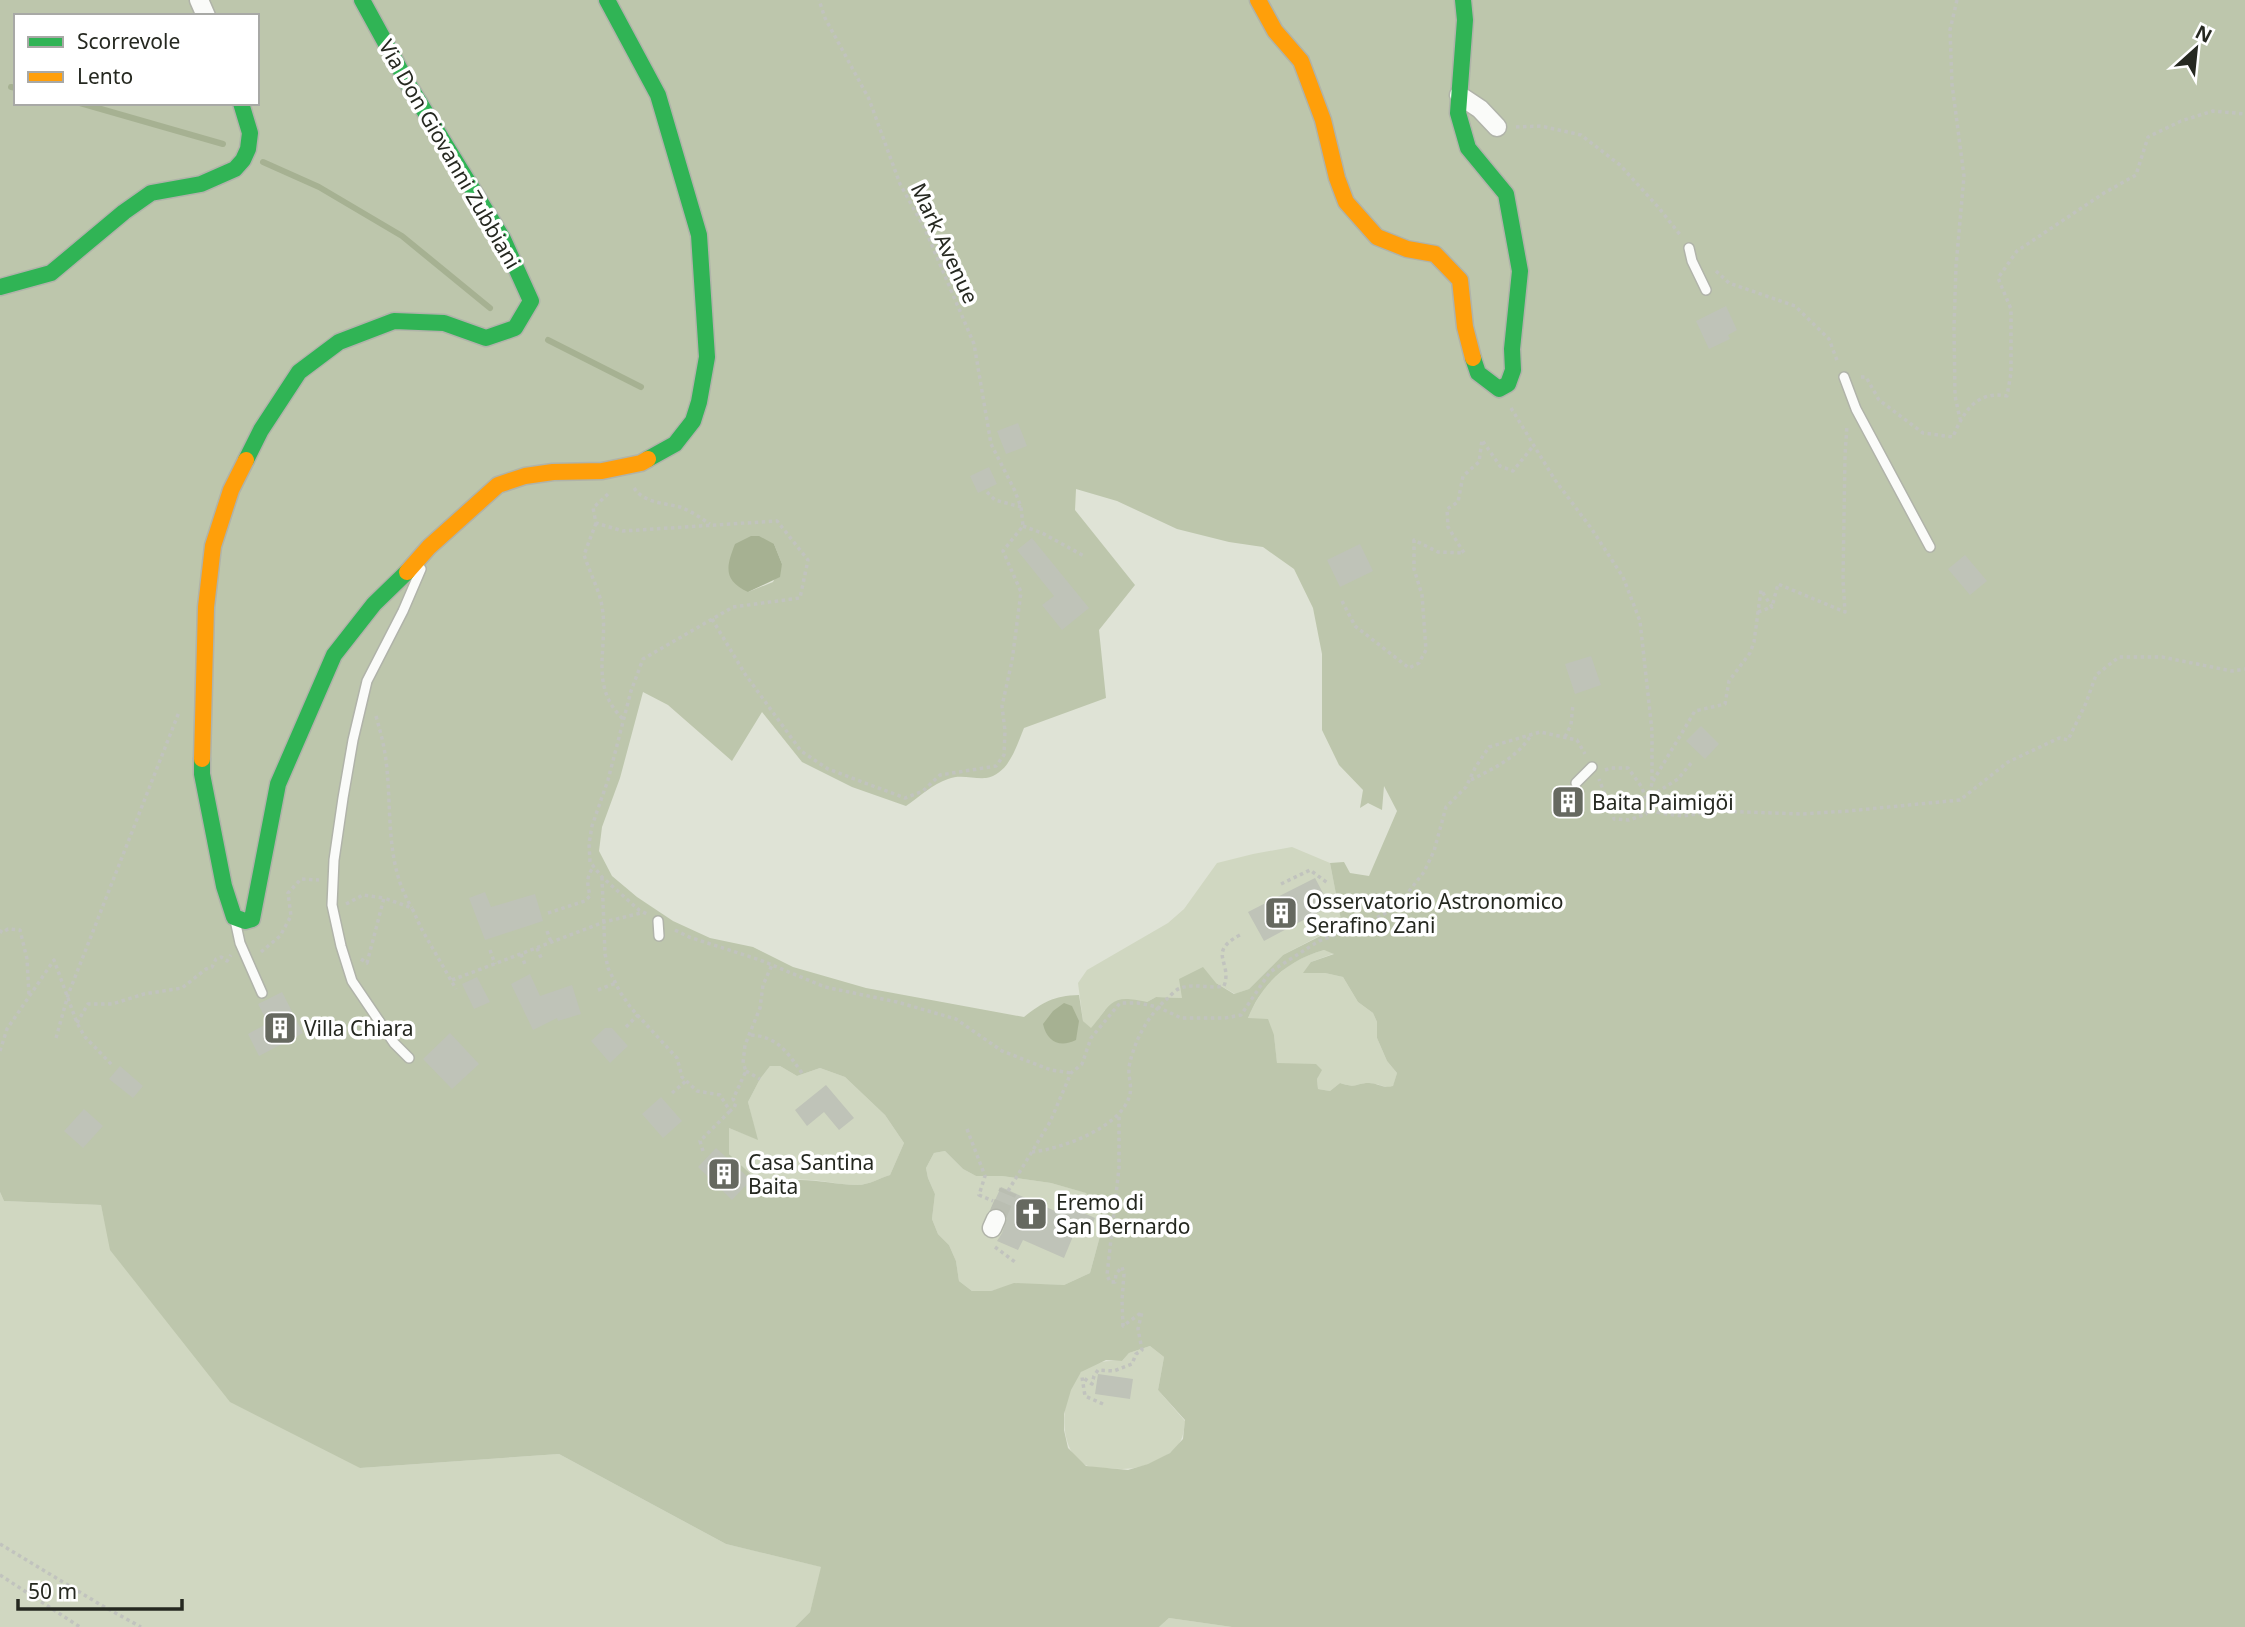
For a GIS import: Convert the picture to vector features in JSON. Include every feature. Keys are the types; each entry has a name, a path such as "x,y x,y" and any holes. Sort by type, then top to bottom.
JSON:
{"street":[{"name":"Via Don Giovanni Zubbiani","path":"234,917 223,886 202,774 208,583 213,546 237,478 261,430 299,372 339,342 394,321 444,323 486,338 515,328 531,301 503,239 408,84 362,0"},
{"path":"234,917 245,921 252,919 278,784 334,655 373,604 396,584 429,547 498,485 543,473 602,471 641,463 676,444 693,421 707,357 699,235 658,94 607,0"},
{"path":"1258,0 1275,31 1300,61 1323,120 1337,178 1346,202 1377,237 1407,249 1435,254 1460,280 1465,327 1478,373 1499,388 1508,384 1513,370 1512,349 1520,271 1506,194 1468,148 1458,113 1465,20 1463,0"},
{"path":"1459,95 1480,109 1497,127"},
{"path":"0,288 51,273 151,193 201,184 235,169 248,149 250,133 242,105"}],"lane":[{"path":"1689,248 1706,290"},
{"path":"1844,377 1856,408 1930,547"},
{"path":"409,1058 394,1043 352,981 332,905 334,860 343,797 367,681 403,611 429,547"},
{"path":"1576,783 1592,767"},
{"path":"234,917 240,943 262,993"},
{"path":"658,921 659,936"}],"path":[{"name":"Mark Avenue","path":"819,0 825,18 869,99 900,184 925,229 974,344 991,444 1014,489 1021,507 1023,526"},
{"path":"1957,0 1950,30 1952,85 1964,176 1956,266 1955,396 1960,419"},
{"path":"1844,377 1866,377 1879,400 1923,433 1953,437 1960,419 1976,399 2000,394 2007,396 2011,373 2011,309 1998,278 2017,251 2136,175 2148,137 2181,121 2213,111 2245,114"},
{"path":"1499,388 1555,480 1623,577 1640,621 1651,718 1652,783 1649,806 1646,814 1629,820 1614,818 1597,774 1611,768 1628,768 1641,786 1649,806 1657,812 1684,816 1716,811 1802,814 1960,800 2008,762 2059,738 2068,740 2096,675 2119,656 2162,657 2232,671 2245,669"},
{"path":"1772,607 1779,584 1845,612 1843,580 1848,417"},
{"path":"1342,601 1355,626 1409,668 1419,663 1426,650 1422,595 1414,569 1414,541 1438,552 1464,553 1448,527 1447,509 1458,502 1463,476 1479,462 1482,440 1500,466 1513,471 1534,445"},
{"path":"624,491 644,482"},
{"path":"634,488 661,505 680,507 712,525"},
{"path":"617,492 609,493 593,508 596,523 584,555 601,602 602,687 613,709 624,720"},
{"path":"987,492 995,500 1021,507"},
{"path":"596,523 623,531 777,521 808,560 800,598 733,607 643,659 592,826 590,862 602,877 643,912 689,937 772,965 825,987 897,1002 956,1019 1002,1052 1051,1070 1071,1073"},
{"path":"712,619 745,674 801,751 828,769 905,798 923,791 940,775 996,766 1004,755 1002,706 1012,661 1021,592 1003,551 1023,526 1084,555"},
{"path":"1652,783 1695,711 1725,704 1730,681 1750,653 1754,642 1761,590 1772,607"},
{"path":"1758,611 1772,607"},
{"path":"1565,737 1571,725 1573,704"},
{"path":"1008,1191 1049,1122 1071,1073 1082,1064 1091,1038 1120,1003 1158,1007 1181,1018 1225,1018 1241,1015 1270,972 1319,941 1364,924 1396,908 1424,873 1434,851 1446,807 1469,781 1489,747 1540,732 1577,740 1592,767"},
{"path":"55,1038 68,995 171,733"},
{"path":"1469,781 1510,759 1524,747 1531,735"},
{"path":"384,748 392,854 402,892 456,989"},
{"path":"1650,796 1678,779 1692,762"},
{"path":"548,913 585,901 590,896 588,874 594,866"},
{"path":"1281,884 1310,870 1329,884"},
{"path":"602,877 605,954 608,968 620,992 677,1058 682,1077 697,1091 720,1096 730,1111"},
{"path":"247,958 257,955 280,936 291,916 288,892 301,879 320,880 332,905 345,904 363,895 384,898 412,908"},
{"path":"341,946 367,963 384,898"},
{"path":"452,980 604,922 643,912"},
{"path":"0,933 8,929 20,930 27,959 29,995"},
{"path":"547,931 551,942"},
{"path":"1103,1404 1085,1396 1082,1377 1092,1384 1098,1370 1114,1371 1132,1364 1136,1354 1142,1350 1138,1329 1142,1312 1123,1326 1122,1267 1116,1274 1115,1282 1110,1282 1107,1275 1119,1168 1119,1115 1130,1094 1129,1069 1137,1039 1158,1007 1180,988 1224,986 1226,981 1222,950 1226,943 1240,936"},
{"path":"77,1023 88,1004 112,1004 145,994 182,988 212,967 216,959 221,957 226,961 240,943"},
{"path":"537,948 542,960"},
{"path":"490,950 495,964"},
{"path":"521,954 526,967"},
{"path":"0,1051 7,1029 54,960 77,1023 85,1037 113,1066"},
{"path":"760,1079 746,1071 743,1063 745,1045 751,1035 760,1008 763,985 772,965"},
{"path":"598,989 616,983"},
{"path":"626,1027 638,1015"},
{"path":"751,1035 764,1036 775,1041 802,1073"},
{"path":"702,1151 700,1141 734,1108 736,1103 733,1099 746,1071"},
{"path":"672,1094 686,1081"},
{"path":"1031,1152 1048,1150 1082,1137 1119,1115"},
{"path":"967,1129 985,1176 979,1195 994,1216"},
{"path":"0,1544 141,1627"},
{"path":"0,1574 80,1627"}],"shaded area":[{"path":"0,0 2245,0 2245,1627 1232,1627 1169,1618 1159,1627 795,1627 810,1612 821,1567 726,1544 559,1454 360,1468 230,1402 110,1250 101,1205 4,1201 0,1192","holes":["1076,489 1117,501 1177,529 1263,547 1294,569 1313,608 1322,654 1322,730 1339,765 1363,790 1360,808 1368,803 1382,810 1384,786 1397,811 1369,876 1350,873 1344,862 1330,863 1342,925 1283,955 1249,989 1234,994 1216,983 1203,967 1179,979 1182,998 1156,997 1147,1002 1119,1000 1113,1002 1091,1028 1083,1021 1079,995 1049,1001 1024,1017 866,988 793,967 753,947 710,938 673,921 612,876 599,851 602,827 620,778 643,692 668,705 732,761 762,712 802,762 852,787 906,806 942,781 994,775 1011,759 1024,728 1106,698 1099,630 1135,585 1075,510","774,544 782,564 773,582 748,592","1324,950 1334,954 1311,962 1303,973 1325,973 1343,977 1358,1002 1373,1013 1377,1022 1377,1038 1387,1061 1397,1073 1393,1086 1369,1083 1350,1086 1340,1083 1330,1091 1318,1089 1317,1079 1322,1070 1316,1064 1277,1063 1274,1035 1268,1019 1248,1018 1269,984 1288,967","770,1066 780,1066 797,1076 820,1068 845,1077 885,1115 904,1143 890,1175 858,1185 802,1180 767,1185 754,1177 729,1154 729,1128 758,1140 748,1102","945,1151 963,1169 976,1176 1002,1176 1051,1183 1086,1193 1101,1211 1100,1236 1090,1273 1064,1285 1014,1283 991,1291 972,1291 959,1281 956,1261 949,1245 938,1234 932,1219 935,1194 926,1168 934,1153","1150,1346 1164,1357 1158,1390 1185,1420 1183,1439 1170,1453 1128,1470 1086,1466 1068,1448 1064,1430 1064,1414 1071,1390 1081,1372 1106,1360 1122,1361 1129,1353"]},
{"path":"751,536 759,536 774,544 782,564 780,577 748,592 734,583 729,566 735,544"},
{"path":"1292,847 1330,863 1342,924 1283,955 1249,989 1235,994 1216,983 1182,998 1156,997 1147,1002 1105,1010 1091,1029 1083,1021 1078,983 1087,970 1168,923 1184,909 1217,863"},
{"path":"1324,950 1335,953 1311,962 1325,973 1343,977 1358,1002 1373,1013 1377,1022 1377,1038 1387,1061 1397,1073 1393,1087 1372,1083 1353,1086 1340,1083 1330,1091 1318,1089 1317,1079 1321,1070 1277,1064 1274,1035 1248,1018 1261,994 1277,975 1298,960"},
{"path":"1064,1003 1072,1006 1079,1021 1076,1040 1060,1043 1051,1039 1043,1024 1053,1011"},
{"path":"770,1066 780,1066 797,1076 820,1068 845,1077 885,1115 904,1143 890,1175 858,1185 803,1179 767,1185 754,1177 729,1154 729,1128 757,1139 748,1102"},
{"path":"945,1151 963,1169 976,1176 1002,1176 1051,1183 1087,1193 1101,1211 1100,1236 1090,1273 1064,1285 1015,1284 991,1291 972,1291 959,1281 956,1261 949,1245 938,1234 932,1219 935,1194 926,1168 934,1153"},
{"path":"0,1192 4,1201 101,1205 111,1250 360,1468 559,1454 726,1544 822,1567 810,1612 795,1627 0,1627"},
{"path":"1150,1346 1164,1357 1158,1390 1185,1421 1180,1443 1166,1455 1140,1467 1120,1469 1088,1466 1077,1459 1066,1436 1066,1406 1075,1380 1091,1365 1122,1361 1129,1353"},
{"path":"1169,1618 1232,1627 1159,1627"}],"building":[{"path":"1726,306 1737,330 1728,335 1730,339 1709,349 1696,321"},
{"path":"1018,423 1027,446 1006,454 997,431"},
{"path":"989,467 997,484 978,493 970,476"},
{"path":"1032,538 1089,608 1062,630 1042,605 1054,596 1017,550"},
{"path":"1360,544 1373,571 1340,587 1327,560"},
{"path":"1965,555 1987,581 1970,595 1948,569"},
{"path":"1591,656 1601,685 1575,694 1565,664"},
{"path":"1701,726 1719,744 1705,759 1686,741"},
{"name":"Osservatorio Astronomico Serafino Zani","path":"1315,878 1330,906 1264,941 1248,912"},
{"path":"485,892 491,907 535,894 543,921 485,940 469,898"},
{"path":"530,974 540,996 572,985 581,1014 558,1021 557,1018 533,1030 511,984"},
{"path":"477,977 490,1002 474,1009 462,984"},
{"name":"Villa Chiara","path":"282,992 303,1033 259,1056 248,1034 268,1023 258,1004"},
{"path":"605,1028 612,1028 628,1046 610,1063 591,1041"},
{"path":"450,1033 479,1064 452,1089 423,1059"},
{"path":"120,1066 143,1086 133,1098 109,1079"},
{"path":"826,1085 854,1118 839,1130 824,1112 807,1126 795,1110"},
{"path":"661,1097 682,1121 663,1138 642,1114"},
{"path":"84,1109 103,1126 83,1148 64,1131"},
{"name":"Casa Santina Baita","path":"716,1148 751,1180 732,1200 698,1167"},
{"path":"1001,1187 1055,1211 1059,1202 1095,1218 1088,1234 1076,1229 1064,1258 1023,1240 1018,1250 997,1241 1007,1218 1001,1209 991,1209"},
{"path":"1098,1374 1133,1379 1130,1399 1095,1394"}],"waterway":[{"path":"87,105 223,144"},
{"path":"263,162 319,187 402,236 490,308"},
{"path":"548,340 641,387"}],"tunnel":[{"path":"996,1219 1008,1191"}],"traffic: fast":[{"path":"246,460 261,430 299,372 339,342 394,321 444,323 486,338 515,328 531,301 503,239 408,84 362,0"},
{"path":"607,0 658,95 699,235 707,357 699,402 693,421 675,444 648,459"},
{"path":"1463,0 1465,20 1458,113 1468,148 1506,194 1520,271 1512,349 1513,370 1508,384 1499,389 1478,373 1473,358"},
{"path":"0,287 51,273 151,193 201,184 235,169 248,149 250,133 242,105"},
{"path":"202,759 202,774 224,886 234,917 245,921 252,919 278,784 334,655 374,604 407,572"}],"traffic: slow":[{"path":"1258,0 1275,31 1301,61 1323,120 1337,178 1346,202 1377,237 1407,249 1435,254 1460,280 1465,327 1473,358"},
{"path":"407,572 429,547 498,485 525,476 553,472 602,471 641,463 648,459"},
{"path":"202,759 206,607 213,546 231,490 246,460"}],"place":[{"name":"Baita Paimigöi","path":"1568,802"},
{"name":"Osservatorio Astronomico Serafino Zani","path":"1281,913"},
{"name":"Villa Chiara","path":"280,1028"},
{"name":"Casa Santina Baita","path":"724,1174"},
{"name":"Eremo di San Bernardo","path":"1031,1214"}]}
